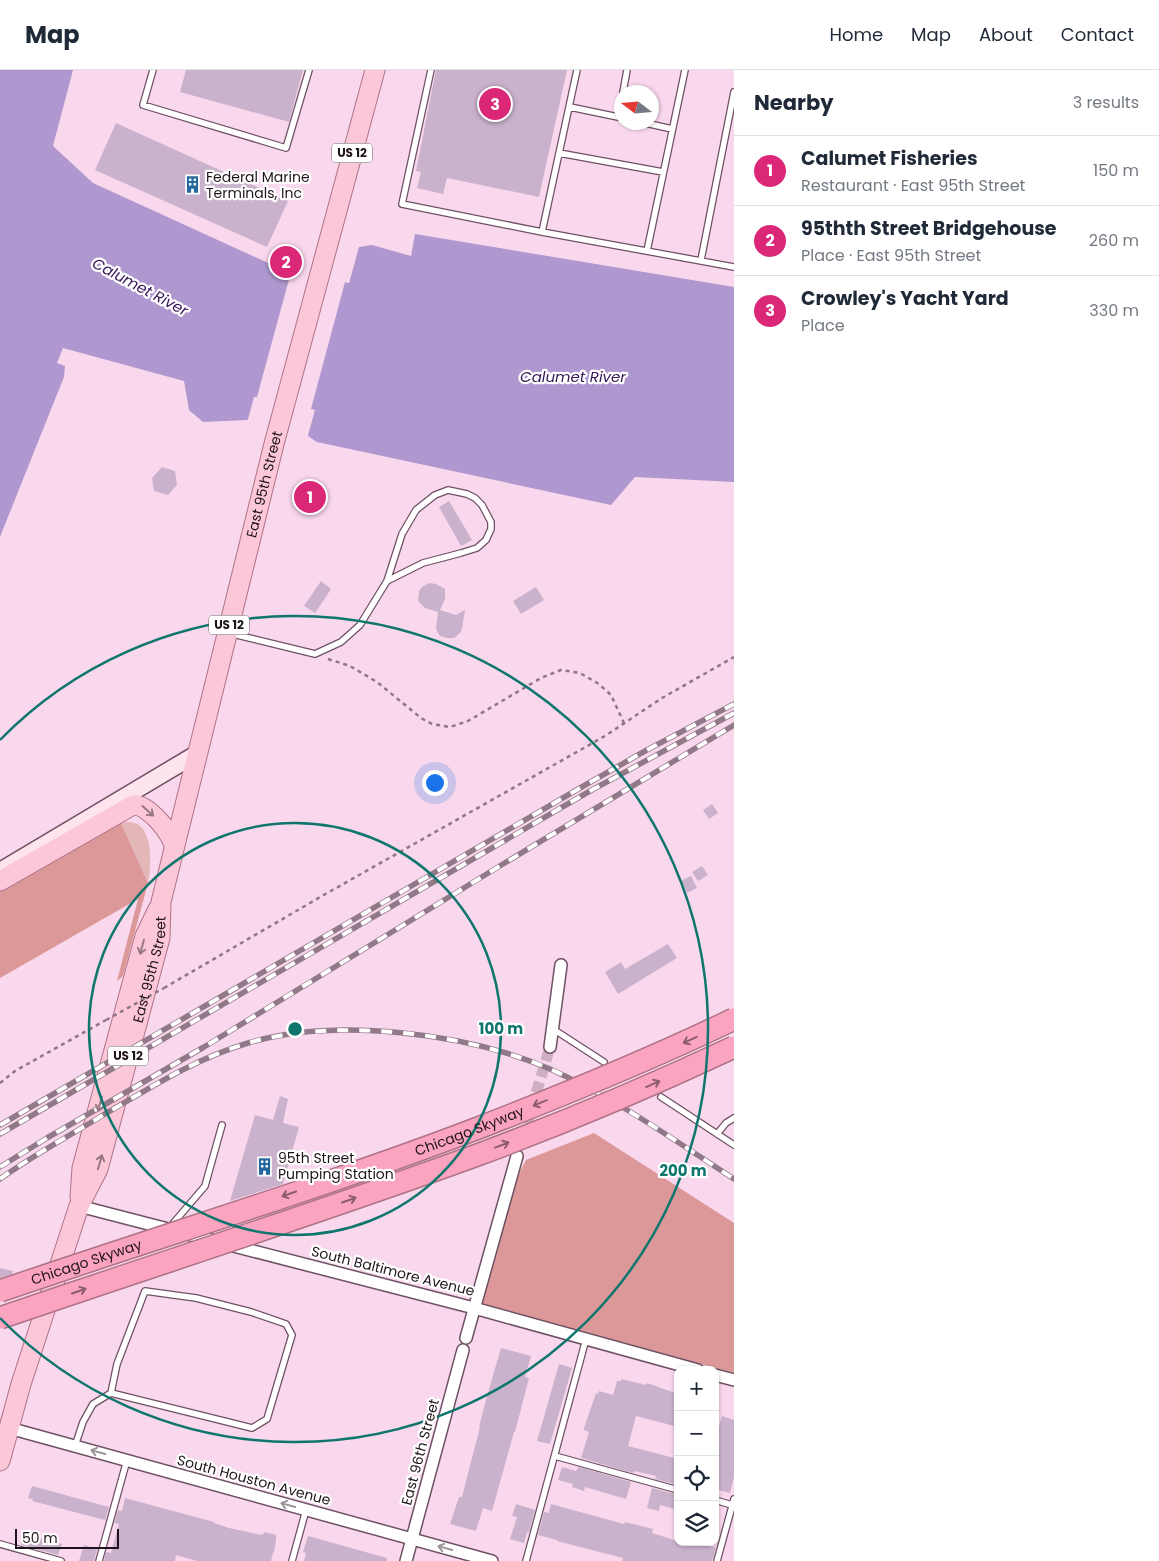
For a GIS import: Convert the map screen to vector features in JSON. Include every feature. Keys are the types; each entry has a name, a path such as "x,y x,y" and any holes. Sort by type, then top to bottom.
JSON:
{"highway":[{"name":"Chicago Skyway","path":"0,1291 333,1179 472,1130 624,1069 734,1019"},
{"name":"Chicago Skyway","path":"0,1318 481,1154 633,1092 734,1047"}],"main road":[{"name":"East 95th Street","path":"0,1461 21,1384 79,1206 98,1169 160,938 161,902 274,444 375,70"},
{"path":"0,871 198,753"},
{"path":"0,882 133,804 142,806 161,822 173,840 174,847"}],"street":[{"path":"550,1047 561,966"},
{"path":"466,1338 517,1156"},
{"name":"South Baltimore Avenue","path":"79,1206 474,1308 684,1366"},
{"name":"East 96th Street","path":"406,1561 463,1350"},
{"path":"719,1375 734,1380"},
{"name":"South Houston Avenue","path":"9,1428 492,1561"}],"lane":[{"path":"152,70 143,105 286,148 309,70"},
{"path":"431,70 402,204 734,267"},
{"path":"542,232 577,70"},
{"path":"624,85 627,70"},
{"path":"647,251 685,70"},
{"path":"701,260 734,92"},
{"path":"570,107 614,117"},
{"path":"659,126 672,129"},
{"path":"559,153 663,172"},
{"path":"227,633 315,654 341,642 360,625 387,581 402,534 409,520 423,503 435,495 448,490 467,494 475,498 482,505 491,522 491,529 486,540 477,548 423,563 387,581"},
{"path":"553,1029 604,1062"},
{"path":"661,1097 734,1146"},
{"path":"717,1134 726,1123 734,1118"},
{"path":"168,1229 204,1186 222,1125"},
{"path":"75,1446 83,1422 93,1404 111,1393 252,1428 267,1418 292,1336 286,1324 251,1312 196,1298 145,1291 117,1364 111,1393"},
{"path":"526,1561 586,1339"},
{"path":"555,1456 674,1489"},
{"path":"99,1561 127,1460"},
{"path":"717,1561 733,1502 719,1500"},
{"path":"292,1561 306,1510"},
{"path":"0,1544 61,1561"}],"path":[{"path":"315,654 350,666 377,682 421,718 432,724 450,727 468,721 541,678 561,670 580,673 599,684 611,696 624,723"},
{"path":"0,1083 15,1071 605,736 662,698 734,657"}],"shaded area":[{"path":"128,822 139,825 147,837 150,852 148,883 121,823"},
{"path":"121,823 148,883 123,976 117,981 138,899 0,978 0,890"},
{"path":"594,1133 734,1223 734,1373 719,1369 719,1366 708,1366 479,1303 512,1187 526,1160"}],"water":[{"name":"Calumet River","path":"0,70 73,70 53,146 93,183 279,268 349,283 359,247 372,245 411,256 415,234 734,287 734,482 635,477 611,505 317,442 308,436 247,420 203,422 189,410 184,381 63,348 57,363 65,366 64,377 0,537"}],"pier":[{"path":"357,245 359,245 349,283 345,282 311,409 315,410 307,439 247,423 254,397 257,397 291,272 279,268 280,265 347,280"}],"building":[{"path":"186,70 303,70 289,122 180,92"},
{"path":"436,70 567,70 539,197 447,178 443,194 417,188 421,172 416,171"},
{"name":"Federal Marine Terminals, Inc","path":"116,123 288,201 267,247 95,170"},
{"path":"281,254 295,258 291,271 278,267"},
{"path":"162,467 175,471 177,485 168,495 154,491 152,478"},
{"path":"299,488 314,492 309,509 294,505"},
{"path":"449,501 472,540 461,546 439,507"},
{"path":"321,581 331,589 315,613 304,606"},
{"path":"429,583 436,584 445,589 445,599 440,610 456,615 465,610 462,629 454,638 440,636 436,629 438,612 425,608 418,601 419,591"},
{"path":"536,587 544,600 521,614 513,601"},
{"path":"712,804 718,813 709,819 703,810"},
{"path":"702,866 708,875 698,881 692,872"},
{"path":"691,876 697,888 687,893 681,881"},
{"path":"668,944 677,958 618,994 605,972 621,962 625,969"},
{"name":"95th Street Pumping Station","path":"280,1096 288,1099 283,1123 299,1127 283,1184 230,1201 255,1115 273,1120"},
{"path":"0,1268 13,1271 12,1274 0,1278"},
{"path":"501,1348 531,1356 525,1377 529,1378 492,1511 483,1508 476,1531 450,1524 459,1497 462,1497"},
{"path":"559,1364 572,1368 550,1444 537,1441"},
{"path":"621,1379 646,1385 647,1383 674,1393 674,1426 636,1416 628,1446 674,1458 674,1484 655,1479 656,1476 634,1471 633,1473 581,1458 589,1432 584,1430 584,1428 596,1393 598,1394 599,1391 613,1395 617,1381 621,1381"},
{"path":"722,1416 734,1420 734,1477 730,1493 719,1490 719,1427"},
{"path":"562,1467 576,1471 579,1467 631,1482 626,1499 585,1487 584,1491 572,1487 573,1484 558,1480"},
{"path":"32,1486 109,1507 105,1520 32,1501 33,1499 28,1498"},
{"path":"652,1488 674,1494 674,1509 660,1505 659,1511 647,1508"},
{"path":"125,1498 214,1522 229,1528 262,1535 265,1532 276,1535 271,1561 197,1561 176,1555 175,1561 104,1561 106,1552 111,1553 119,1524 114,1523 118,1510 122,1511"},
{"path":"516,1504 535,1510 524,1543 510,1539 517,1517 512,1516"},
{"path":"551,1504 624,1524 625,1522 653,1529 652,1533 674,1540 674,1546 709,1546 716,1548 712,1561 622,1561 623,1558 538,1535 544,1512 549,1513"},
{"path":"25,1533 62,1544 58,1555 21,1545"},
{"path":"308,1536 387,1558 387,1561 304,1561 306,1553 303,1552"},
{"path":"84,1545 97,1549 94,1561 79,1561"}],"tunnel":[{"path":"522,1140 550,1047"}],"railway":[{"path":"0,1125 580,788 734,704"},
{"path":"0,1134 590,791 734,713"},
{"path":"0,1167 204,1047 734,725"},
{"path":"0,1179 136,1096 209,1057 248,1043 283,1035 321,1031 360,1030 441,1038 480,1046 517,1056 550,1069 621,1106 734,1179"}],"place":[{"name":"Crowley's Yacht Yard","path":"495,104"},
{"name":"Federal Marine Terminals, Inc","path":"192,185"},
{"name":"95thth Street Bridgehouse","path":"286,262"},
{"name":"Calumet Fisheries","path":"310,497"},
{"name":"95th Street Pumping Station","path":"264,1166"}]}
